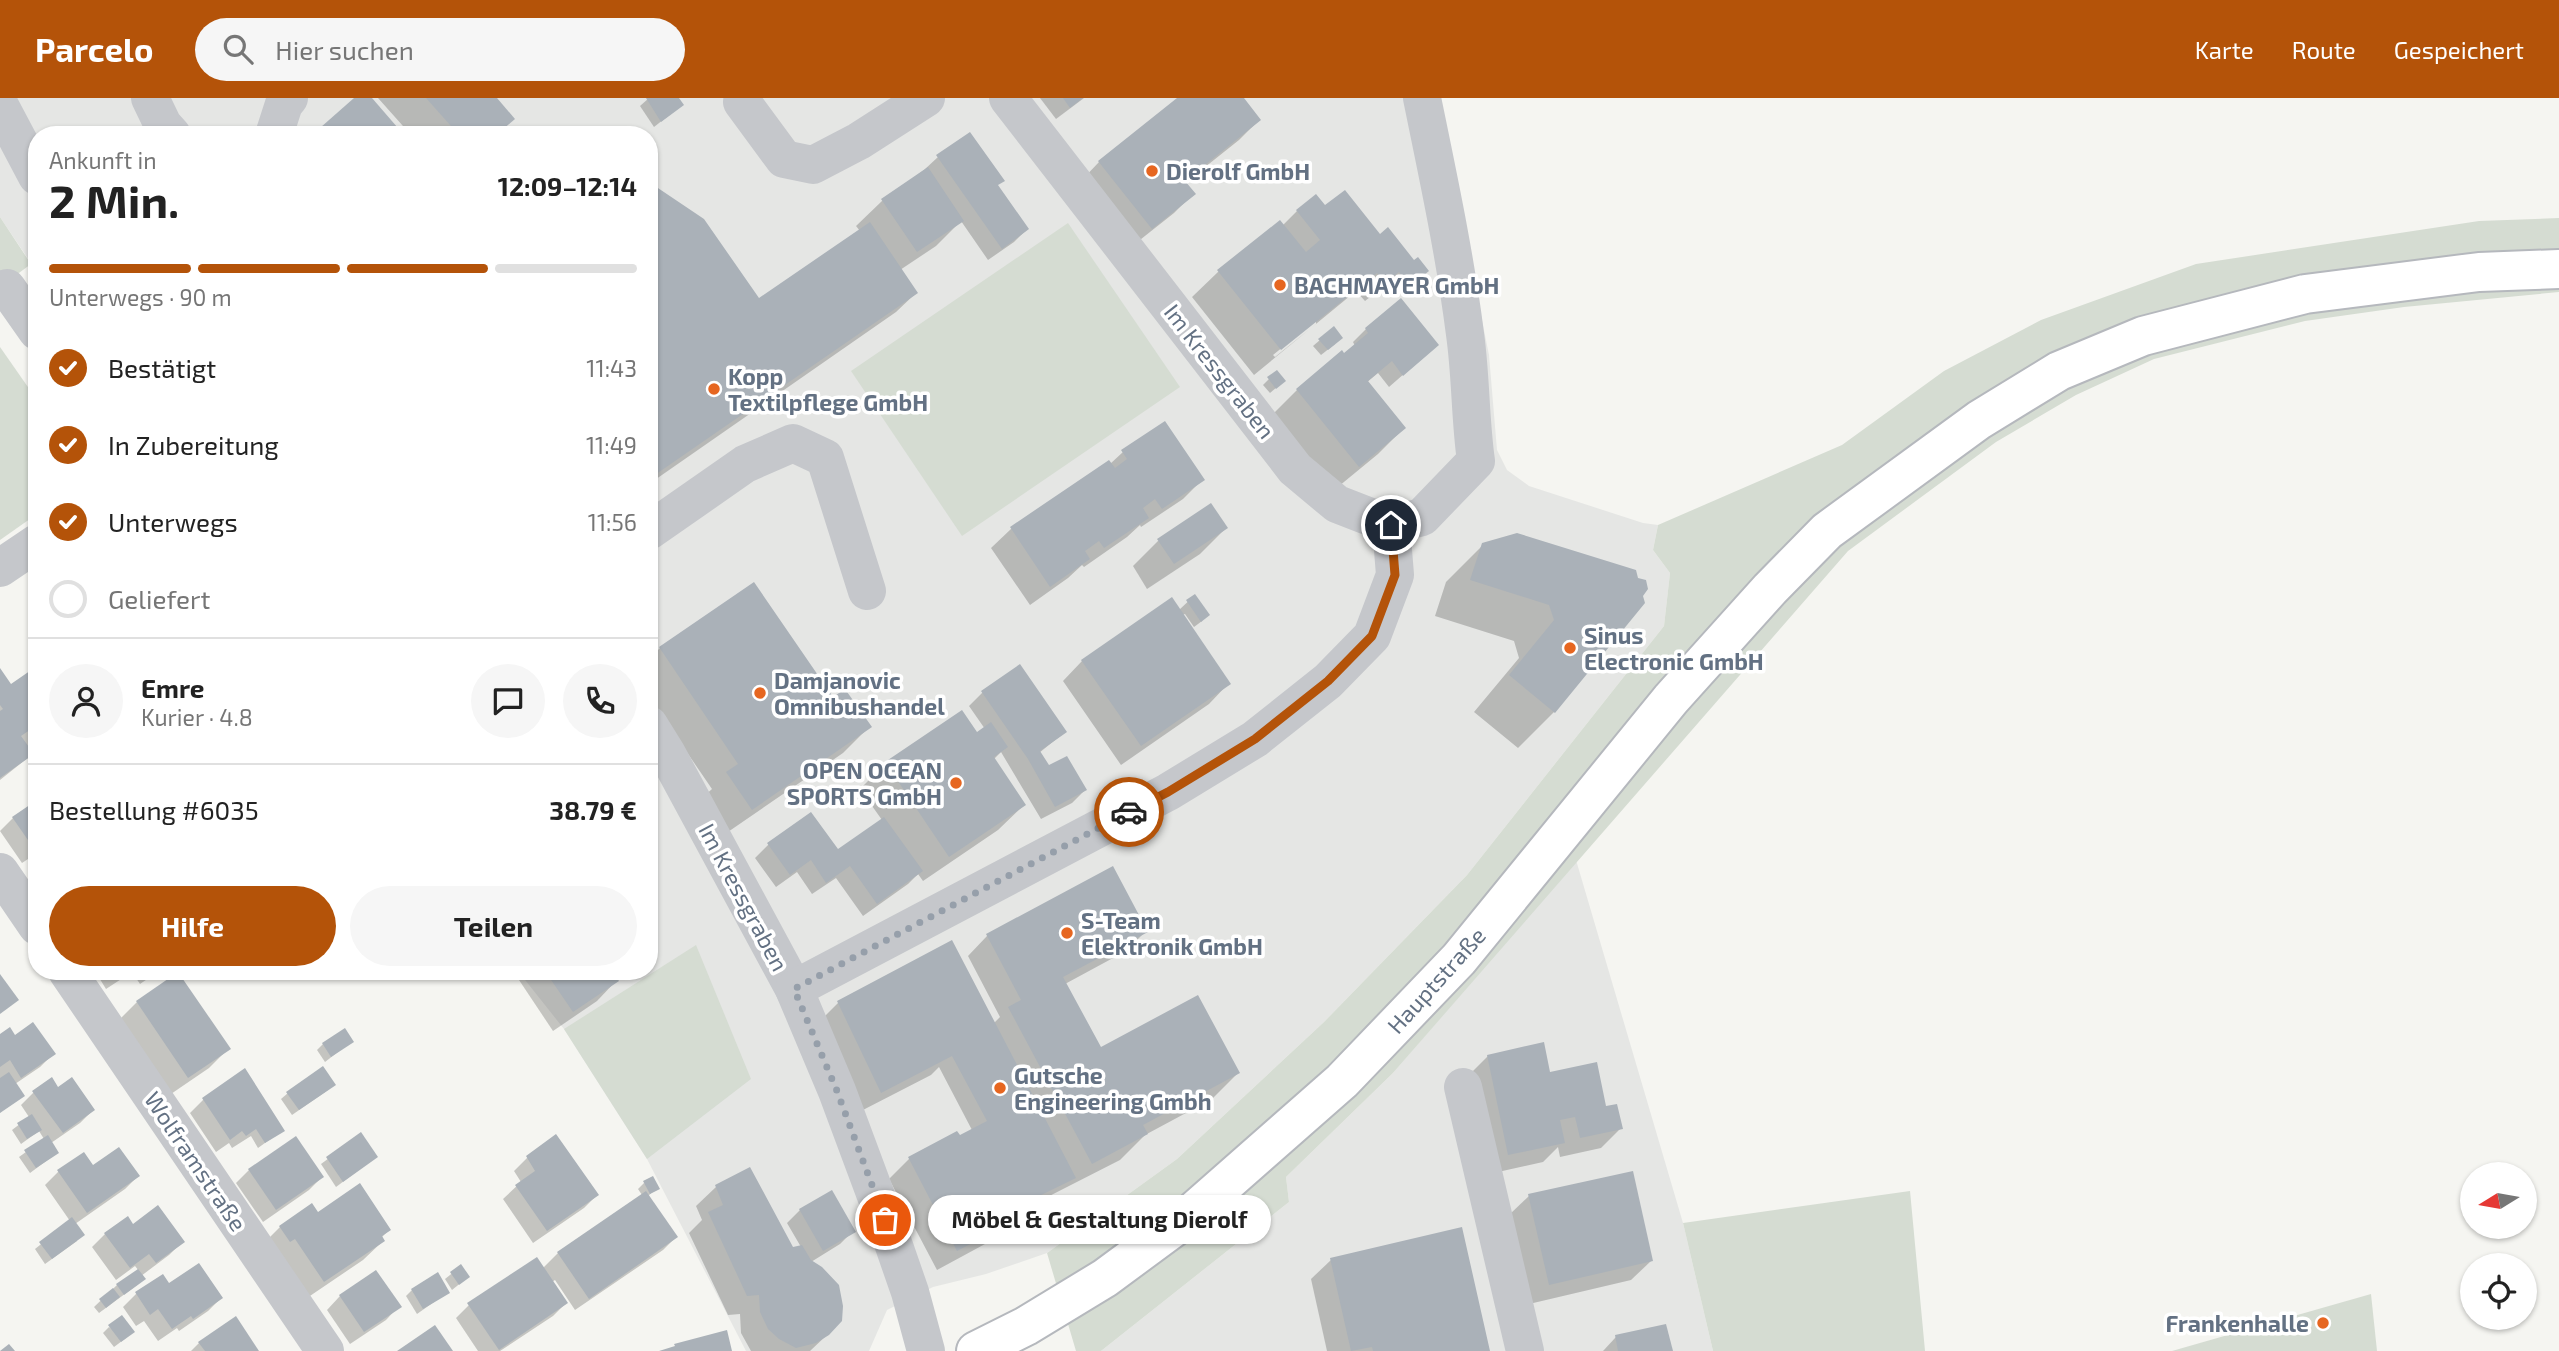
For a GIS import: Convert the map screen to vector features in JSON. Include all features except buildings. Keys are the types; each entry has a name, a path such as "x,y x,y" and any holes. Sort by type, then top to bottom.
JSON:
{"main road":[{"name":"Hauptstraße","path":"976,1351 1026,1326 1115,1271 1185,1219 1342,1081 1459,959 1671,699 1770,589 1827,531 1979,420 2059,371 2143,336 2305,294 2480,272 2559,269"}],"street":[{"path":"149,98 164,126"},
{"path":"277,126 284,104 289,98"},
{"path":"742,102 784,159 813,165 859,141 926,98"},
{"name":"Im Kressgraben","path":"1008,98 1295,469 1337,504 1391,525"},
{"path":"794,989 1168,792 1255,739 1328,681 1372,636 1395,575 1391,525 1422,517 1476,461 1470,422 1466,337 1422,98"},
{"path":"0,106 28,159"},
{"path":"7,288 28,318"},
{"path":"658,525 745,464 793,443 825,458 867,591"},
{"path":"0,568 28,549"},
{"name":"Im Kressgraben","path":"658,740 794,989 837,1091 880,1207 926,1351"},
{"path":"0,872 28,913"},
{"name":"Wolframstraße","path":"73,980 325,1351"},
{"path":"1463,1087 1525,1351"}],"shaded area":[{"path":"0,98 1437,98 1489,355 1497,450 1507,470 1529,486 1643,523 1658,525 1653,550 1670,573 1664,626 1467,875 1324,1022 1177,1159 1047,1253 986,1274 933,1287 887,1310 869,1351 746,1351 647,1159 564,1029 525,980 658,980 658,126 28,126 28,259 0,217"},
{"path":"0,217 28,259 28,266 0,287"},
{"path":"2559,218 2559,292 2404,307 2305,321 2154,359 2076,395 1996,442 1848,551 1393,1073 1286,1177 1289,1202 1101,1351 1076,1351 1047,1253 1177,1159 1324,1022 1467,875 1664,626 1670,573 1653,550 1658,525 1842,445 1944,371 2041,320 2196,264 2479,221"},
{"path":"1068,223 1180,387 962,536 851,371"},
{"path":"0,347 28,387 28,520 0,540"},
{"path":"1576,860 1683,1223 1713,1351 1101,1351 1289,1202 1286,1177 1393,1073"},
{"path":"696,945 751,1079 647,1159 564,1029 641,980 658,980 658,969"},
{"path":"1910,1191 1925,1351 1713,1351 1683,1223"},
{"name":"Frankenhalle","path":"2371,1294 2377,1351 2172,1351"}],"way so far":[{"path":"885,1220 837,1091 794,989 1129,812"}],"place":[{"name":"Dierolf GmbH","path":"1152,171"},
{"name":"BACHMAYER GmbH","path":"1280,285"},
{"name":"Kopp Textilpflege GmbH","path":"714,389"},
{"name":"Sinus Electronic GmbH","path":"1570,648"},
{"name":"Damjanovic Omnibushandel","path":"760,693"},
{"name":"OPEN OCEAN SPORTS GmbH","path":"956,783"},
{"name":"S-Team Elektronik GmbH","path":"1067,933"},
{"name":"Gutsche Engineering Gmbh","path":"1000,1088"},
{"name":"Möbel & Gestaltung Dierolf","path":"885,1220"},
{"name":"Frankenhalle","path":"2323,1323"}],"route":[{"path":"1129,812 1168,792 1255,739 1328,681 1372,636 1395,575 1391,525"}]}
